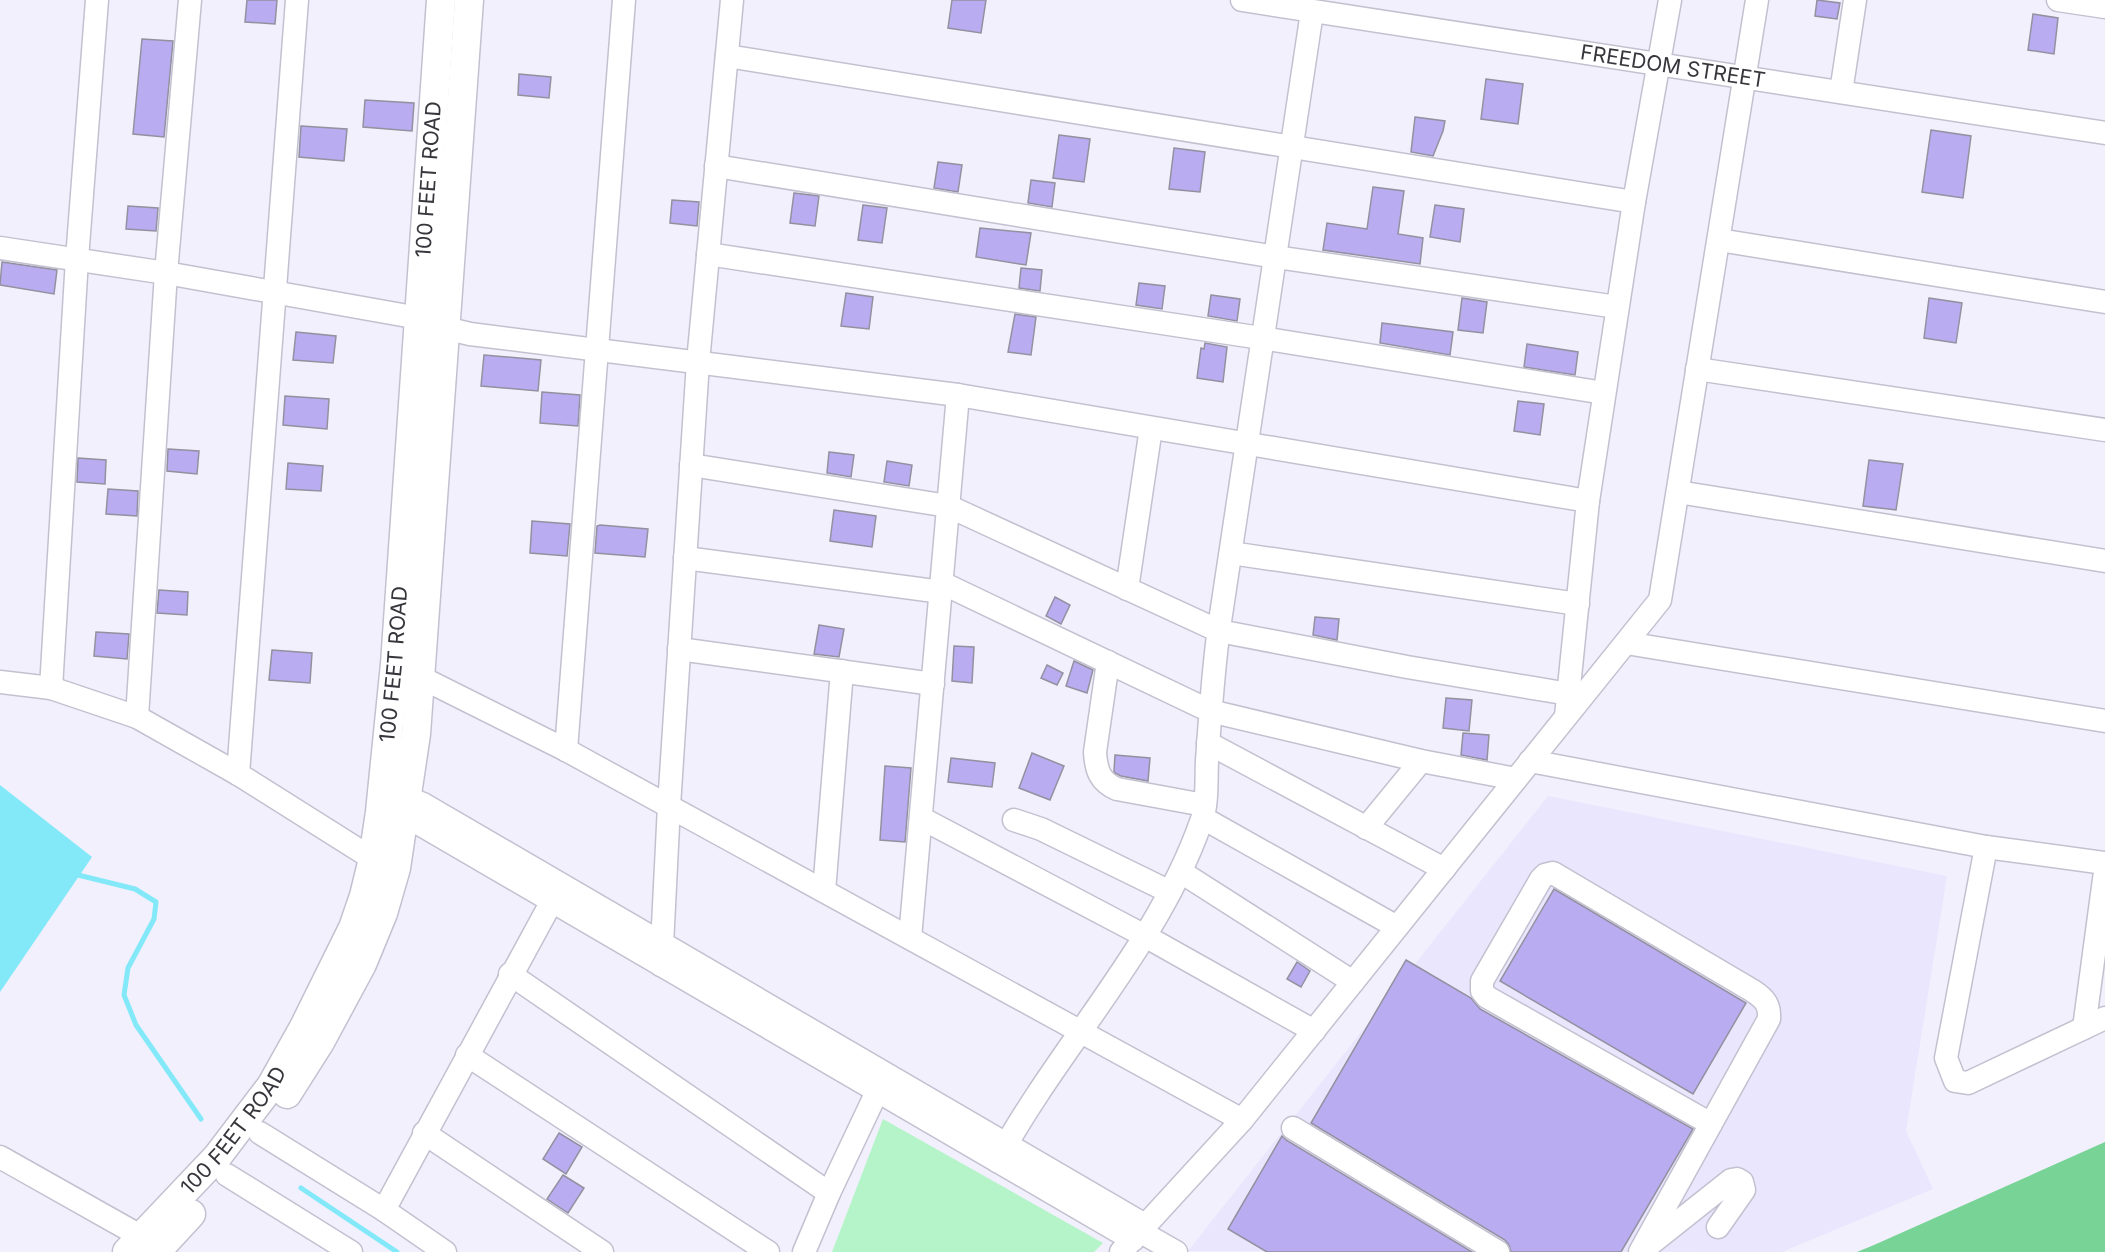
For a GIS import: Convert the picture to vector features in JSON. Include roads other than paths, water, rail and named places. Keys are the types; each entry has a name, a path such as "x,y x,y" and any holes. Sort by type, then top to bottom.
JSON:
{"main road":[{"name":"100 FEET ROAD","path":"142,1247 228,1175 275,1114 320,1042 362,963 383,913 396,868 393,802 395,653 441,0"},
{"name":"100 FEET ROAD","path":"142,1247 217,1157 271,1086 304,1027 353,928 373,859 416,734 469,0"}],"street":[{"path":"51,688 77,259 97,0"},
{"path":"137,717 166,273 190,0"},
{"path":"238,774 297,0"},
{"path":"566,750 624,0"},
{"path":"662,954 669,806 698,362 732,0"},
{"name":"FREEDOM STREET","path":"1242,0 2105,133"},
{"path":"1568,705 1588,501 1634,202 1670,0"},
{"path":"1135,1237 1242,1120 1516,779 1568,705 1626,643 1660,600 1756,0"},
{"path":"1841,92 1855,0"},
{"path":"2058,0 2105,7"},
{"path":"1002,1153 1080,1031 1145,936 1181,872 1203,811 1210,711 1219,631 1261,338 1312,12"},
{"path":"727,56 1634,202"},
{"path":"716,166 1275,257 1617,307"},
{"path":"1719,240 2105,302"},
{"path":"0,248 166,273 419,318 470,334 958,395 1588,501"},
{"path":"708,254 1604,393"},
{"path":"1697,369 2105,430"},
{"path":"910,938 958,395"},
{"path":"1127,589 1151,428"},
{"path":"691,465 948,506 1219,631 1407,667 1568,705"},
{"path":"1678,492 2105,561"},
{"path":"1231,553 1578,604"},
{"path":"685,558 942,587 1210,711 1421,761 1516,779"},
{"path":"1626,643 2105,721"},
{"path":"679,649 933,684"},
{"path":"1108,662 1095,752 1096,767 1102,779 1109,786 1203,811 1396,927"},
{"path":"824,891 842,671"},
{"path":"420,677 566,750 1242,1120"},
{"path":"0,682 51,688 137,717 238,774 373,859"},
{"path":"1208,743 1444,869"},
{"path":"1366,828 1421,761"},
{"path":"1530,761 1986,846 2105,863"},
{"path":"393,802 556,893 881,1082 1002,1153 1135,1237 1177,1252"},
{"path":"921,818 1145,936 1314,1031"},
{"path":"1014,820 1041,829 1170,892"},
{"path":"1986,846 1946,1058 1955,1081 1968,1083 2105,1018"},
{"path":"1181,872 1353,982"},
{"path":"2084,1028 2105,872"},
{"path":"1640,1252 1711,1124 1769,1019 1770,1009 1764,998 1553,873 1545,875 1482,981 1482,991 1487,997 1711,1124"},
{"path":"384,1210 510,974 556,893"},
{"path":"510,974 829,1193"},
{"path":"467,1055 768,1252"},
{"path":"804,1252 881,1082"},
{"path":"1293,1128 1498,1252"},
{"path":"260,1133 384,1210 445,1252"},
{"path":"424,1133 602,1252"},
{"path":"1,1160 142,1247"},
{"path":"228,1175 351,1252"},
{"path":"1640,1252 1731,1180 1737,1179 1742,1182 1744,1190 1718,1227"}],"water":[{"path":"0,785 92,857 0,992"}],"waterway":[{"path":"74,874 135,889 156,902 154,919 128,968 124,995 136,1025 201,1119"},
{"path":"301,1188 397,1252"}]}
